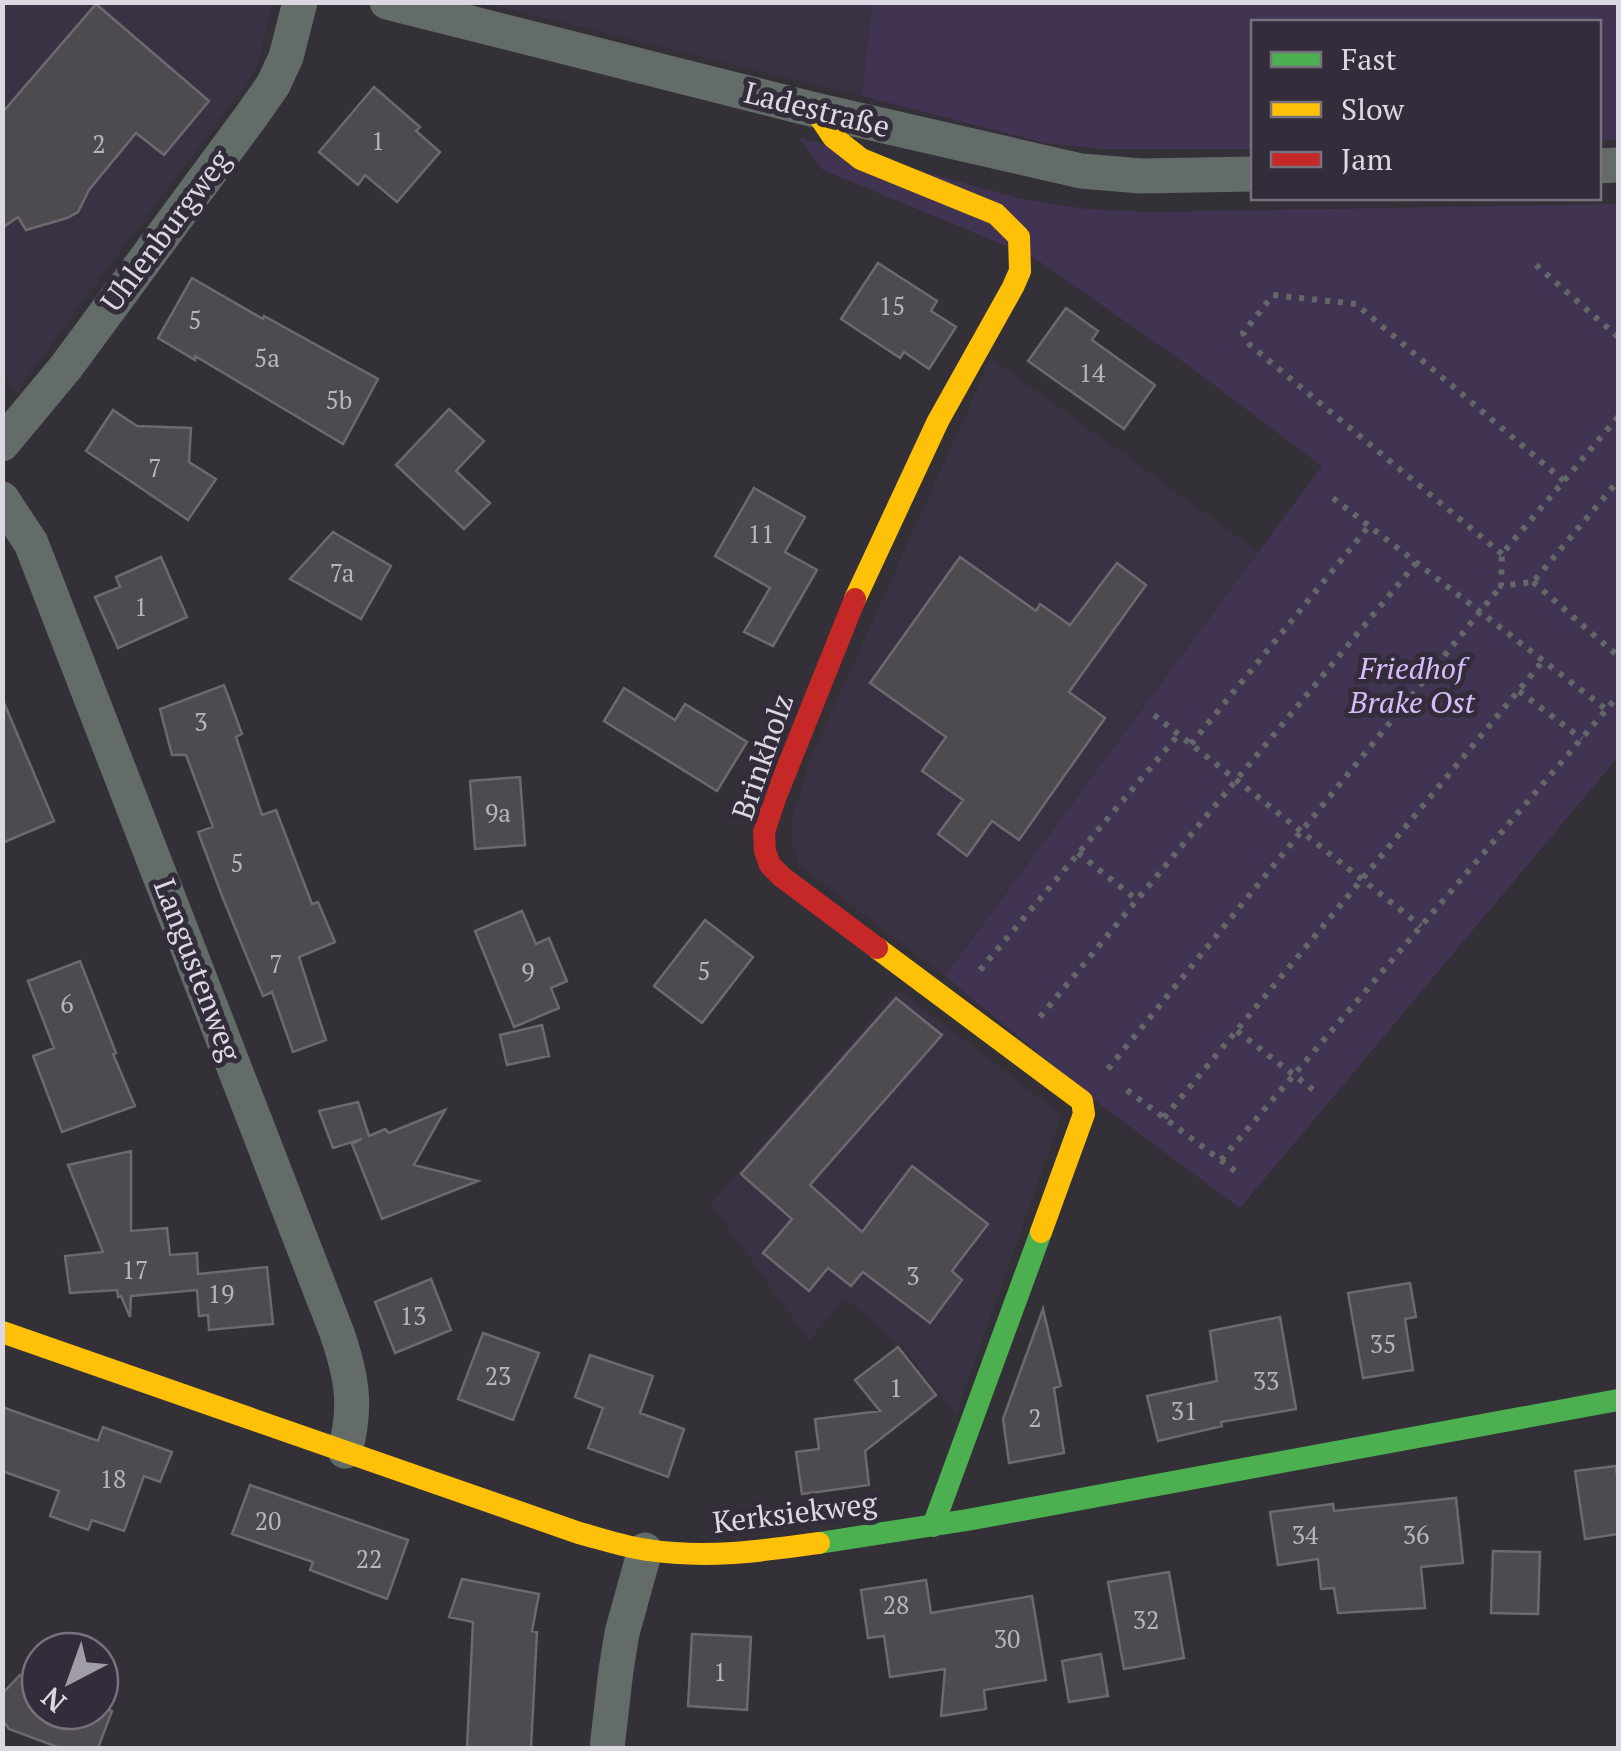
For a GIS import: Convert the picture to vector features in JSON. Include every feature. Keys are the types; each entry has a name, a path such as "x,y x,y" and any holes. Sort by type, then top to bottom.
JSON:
{"street":[{"name":"Uhlenburgweg","path":"2,444 66,367 273,85 286,57 300,2"},
{"name":"Ladestraße","path":"387,2 815,110 1081,171 1142,176 1251,174"},
{"name":"Brinkholz","path":"815,110 834,137 861,158 996,214 1019,237 1020,270 1014,288 938,421 851,608 776,796 764,832 765,851 782,877 1082,1101"},
{"name":"Langustenweg","path":"2,498 30,543 337,1334 353,1394 352,1425 345,1452"},
{"path":"933,1526 1084,1114 1082,1101"},
{"name":"Kerksiekweg","path":"2,1332 580,1533 645,1550 695,1556 751,1553 933,1526 1618,1400"},
{"path":"607,1748 622,1634 645,1550"}],"path":[{"path":"1536,265 1618,336"},
{"path":"1502,554 1250,346 1243,333 1273,295 1356,304 1564,481"},
{"path":"1082,1101 1501,586 1502,554 1618,417"},
{"path":"1501,586 1533,582 1618,481"},
{"path":"1332,498 1607,710"},
{"path":"1191,744 1370,526"},
{"path":"1036,1022 1416,562"},
{"path":"1533,582 1618,656"},
{"path":"1164,1118 1543,662"},
{"path":"1519,690 1582,739"},
{"path":"1221,1160 1618,696"},
{"path":"1154,715 1421,926"},
{"path":"975,976 1178,734"},
{"path":"1078,853 1137,900"},
{"path":"1236,1031 1316,1092"}],"shaded area":[{"path":"2,3 273,3 258,65 242,90 16,393 2,374"},
{"path":"483,3 872,3 862,96"},
{"path":"991,358 1259,552 945,976 800,866 791,823 810,760"},
{"path":"898,989 1062,1115 956,1414 902,1346 845,1298 809,1341 711,1204"}],"green space":[{"path":"872,3 1618,3 1618,139 1601,142 1601,20 1251,20 1251,149 1102,149 1045,143 862,96"},
{"name":"Friedhof Brake Ost","path":"798,137 1018,198 1086,209 1149,212 1618,204 1618,757 1240,1208 1101,1105 945,976 1322,466 1189,366 1033,257 823,170"}],"building":[{"path":"96,4 209,101 164,155 136,133 89,190 78,212 26,230 18,217 2,228 2,113"},
{"path":"374,87 420,127 416,131 440,152 397,202 365,175 358,185 319,152"},
{"path":"878,263 937,301 931,311 956,327 929,369 904,352 900,358 841,319"},
{"path":"192,278 378,379 343,444 158,338"},
{"path":"1066,308 1098,331 1092,340 1155,385 1124,429 1028,361"},
{"path":"449,409 484,441 456,471 490,503 464,529 396,465"},
{"path":"113,410 137,426 191,428 189,462 216,479 188,520 86,451"},
{"path":"754,488 805,517 785,552 817,570 773,646 744,632 770,588 715,556"},
{"path":"333,532 391,566 361,619 290,579"},
{"path":"161,557 187,617 118,648 95,597 120,587 116,577"},
{"path":"960,557 1036,611 1040,604 1070,625 1117,563 1146,585 1069,692 1105,718 1019,840 992,821 967,856 938,834 963,800 922,771 946,737 870,683"},
{"path":"224,685 242,734 236,737 262,815 276,810 312,904 318,902 335,942 299,957 326,1040 293,1052 272,992 263,996 222,896 198,832 213,827 186,755 172,755 160,709"},
{"path":"624,688 675,720 685,704 747,742 717,791 604,721"},
{"path":"2,698 54,821 2,843"},
{"path":"520,777 525,845 475,849 470,781"},
{"path":"522,911 536,944 549,938 567,981 551,988 559,1008 514,1027 475,931"},
{"path":"705,920 753,957 702,1023 654,986"},
{"path":"80,961 135,1106 62,1132 33,1056 54,1048 28,981"},
{"path":"896,998 942,1035 810,1185 862,1232 912,1166 988,1224 952,1271 962,1280 930,1323 863,1272 851,1286 828,1268 809,1291 763,1253 792,1219 741,1174"},
{"path":"542,1025 549,1056 507,1065 500,1035"},
{"path":"358,1102 369,1136 385,1129 389,1133 445,1110 414,1165 478,1181 382,1219 352,1144 362,1139 333,1148 319,1111"},
{"path":"131,1151 131,1231 167,1228 170,1255 197,1253 198,1274 267,1267 273,1324 209,1330 208,1315 199,1316 197,1290 131,1296 130,1317 117,1290 70,1293 65,1256 103,1252 68,1165"},
{"path":"431,1279 451,1330 395,1353 375,1302"},
{"path":"1410,1283 1416,1317 1405,1319 1413,1370 1363,1378 1348,1293"},
{"path":"1043,1309 1061,1386 1054,1388 1064,1453 1009,1463 1003,1419"},
{"path":"1280,1317 1296,1409 1221,1422 1222,1426 1158,1441 1147,1396 1217,1381 1210,1331"},
{"path":"483,1333 539,1353 513,1420 458,1399"},
{"path":"898,1347 936,1395 865,1451 869,1485 802,1494 796,1452 819,1449 815,1419 880,1411 855,1380"},
{"path":"590,1355 653,1376 640,1413 684,1429 668,1477 588,1448 603,1408 575,1397"},
{"path":"2,1407 98,1441 103,1427 172,1452 160,1482 144,1476 124,1531 92,1520 88,1530 50,1516 59,1491 2,1471"},
{"path":"1616,1466 1618,1534 1585,1539 1575,1471"},
{"path":"250,1485 408,1540 387,1599 310,1570 313,1562 232,1534"},
{"path":"1456,1498 1463,1563 1421,1567 1425,1608 1338,1613 1334,1588 1321,1589 1318,1559 1278,1565 1270,1512 1333,1504 1334,1511"},
{"path":"1493,1551 1540,1552 1538,1614 1491,1613"},
{"path":"1169,1572 1184,1658 1124,1669 1108,1582"},
{"path":"462,1579 539,1594 532,1631 537,1632 531,1748 467,1748 473,1622 449,1617"},
{"path":"926,1580 931,1613 1032,1596 1046,1680 984,1690 986,1709 941,1716 945,1669 890,1677 884,1636 868,1638 861,1590"},
{"path":"692,1634 751,1637 747,1710 688,1706"},
{"path":"1101,1654 1108,1696 1069,1702 1062,1661"},
{"path":"20,1675 20,1731 104,1731 98,1748 60,1748 9,1729 2,1719 2,1694"}],"traffic: fast":[{"path":"933,1526 1041,1232"},
{"path":"819,1543 967,1520 1618,1400"}],"traffic: slow":[{"path":"815,110 833,137 861,159 996,214 1019,237 1020,271 1013,287 938,421 855,599"},
{"path":"877,948 1082,1101 1084,1114 1041,1232"},
{"path":"2,1332 622,1545 670,1553 713,1554 819,1543"}],"traffic: jam":[{"path":"855,599 776,796 764,832 765,851 770,865 782,877 877,948"}]}
